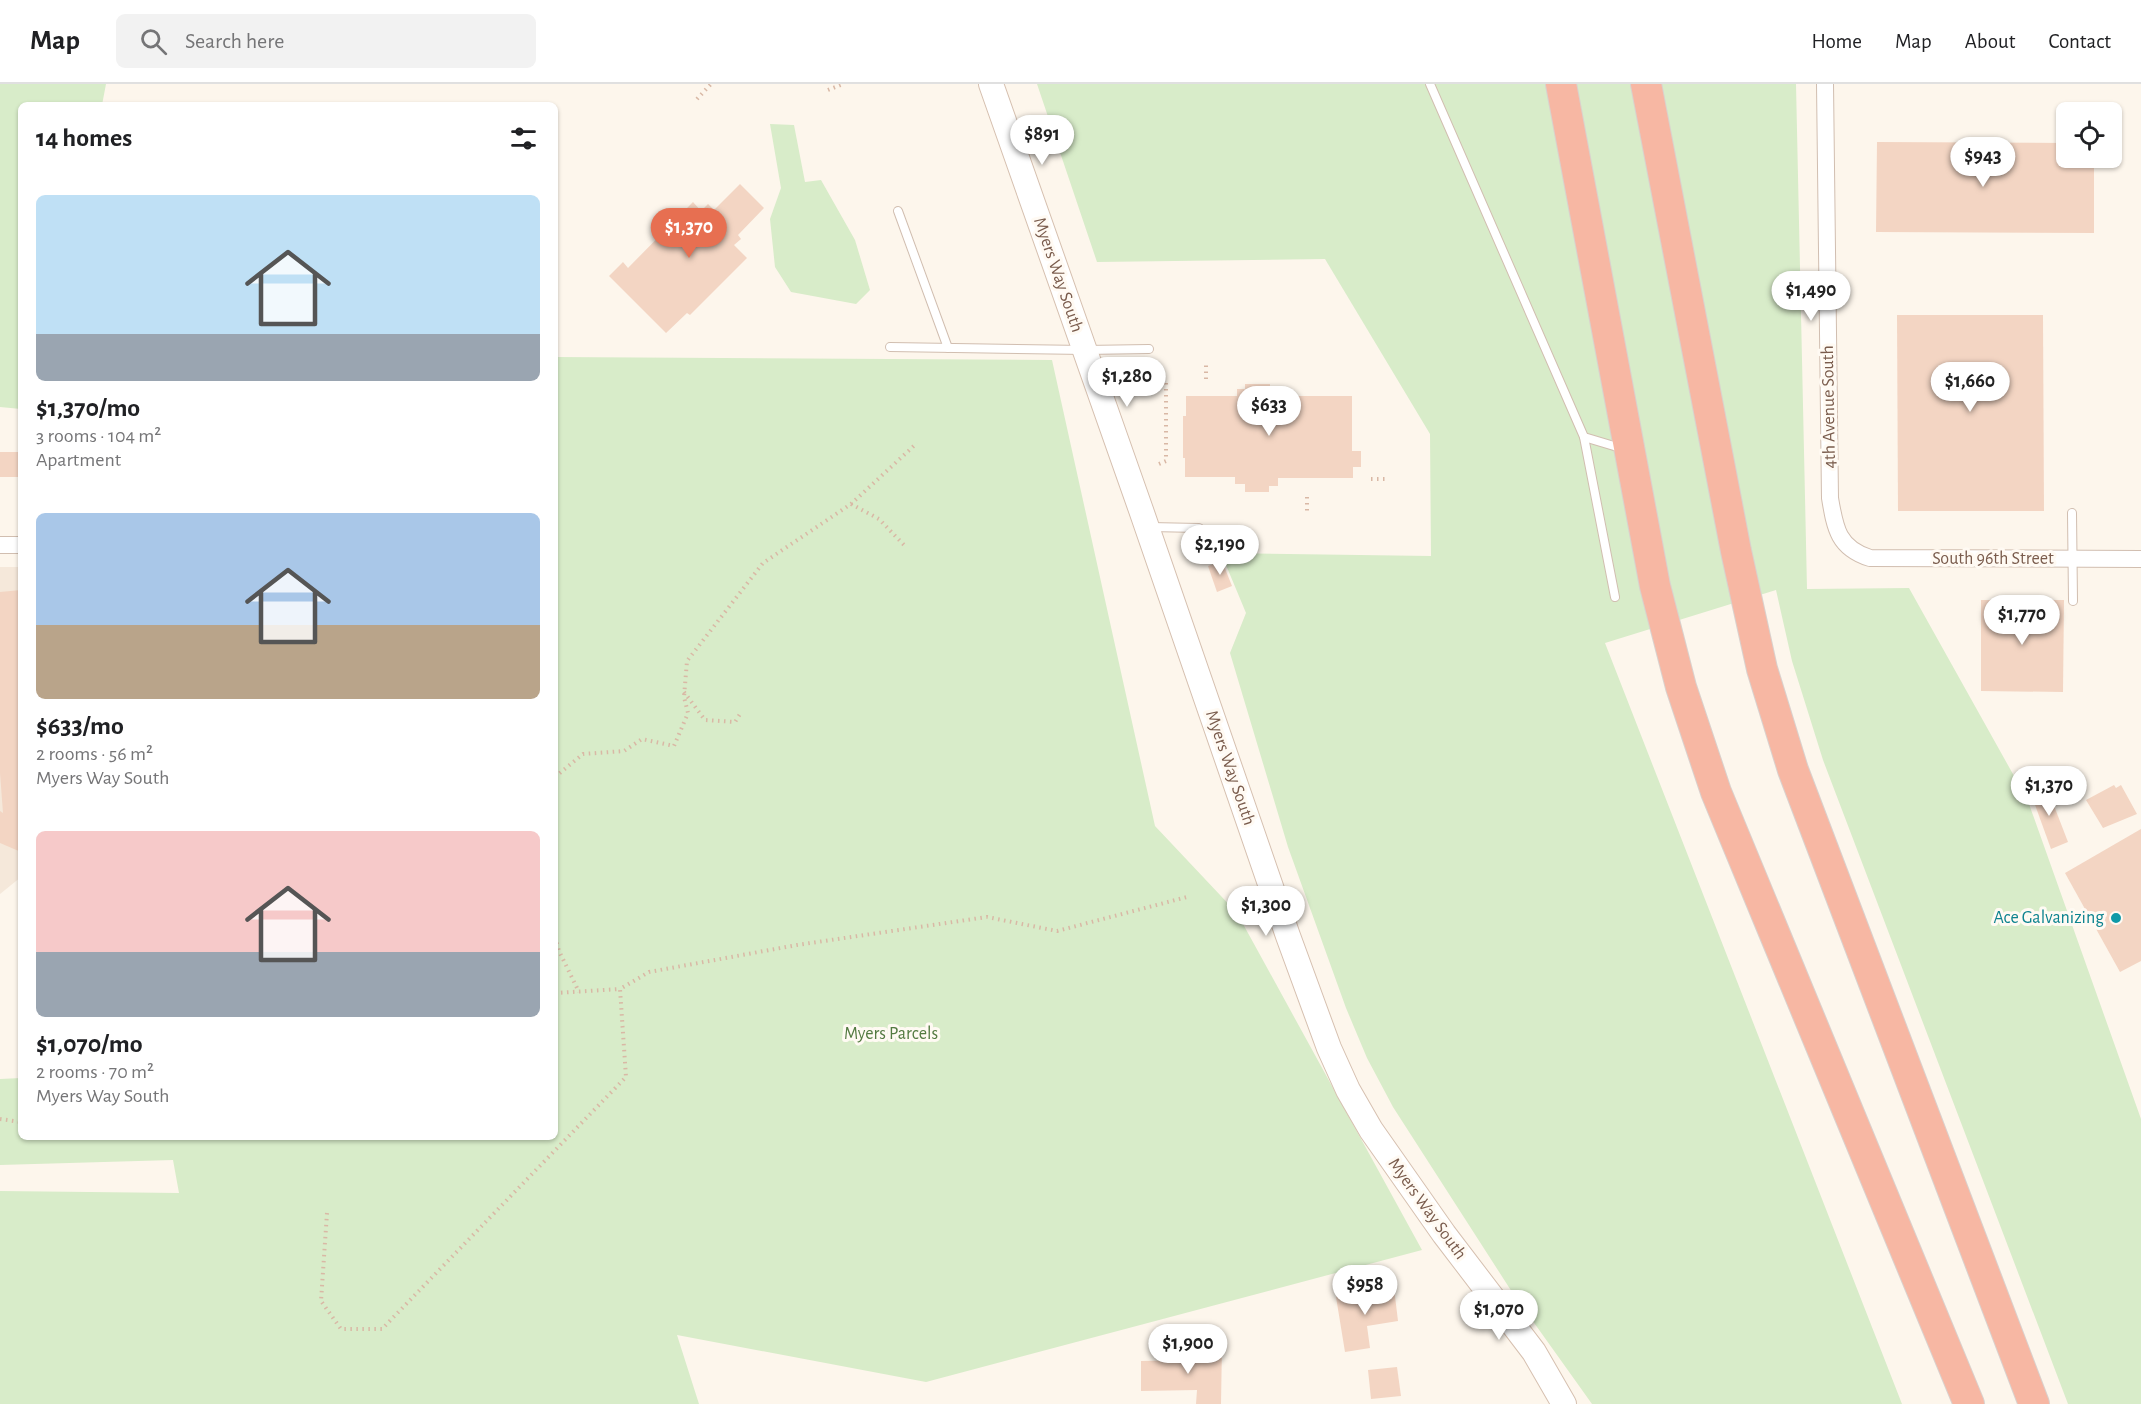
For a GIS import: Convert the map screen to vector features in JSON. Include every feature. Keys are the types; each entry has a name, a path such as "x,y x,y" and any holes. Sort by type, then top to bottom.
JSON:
{"highway":[{"path":"1561,84 1655,586 1682,687 1716,792 1969,1404"},
{"path":"1646,84 1736,551 1762,669 1793,770 2034,1404"}],"main road":[{"name":"Myers Way South","path":"991,84 1329,1048 1348,1090 1371,1130 1444,1233 1534,1352 1564,1404"}],"street":[{"name":"4th Avenue South","path":"1825,84 1830,498 1837,531 1847,547"},
{"path":"0,545 18,544"},
{"name":"South 96th Street","path":"1847,547 1870,558 2141,559"}],"lane":[{"path":"1430,84 1584,437 1615,597"},
{"path":"898,211 948,348"},
{"path":"890,347 1149,349"},
{"path":"1584,437 1630,451"},
{"path":"2072,513 2073,600"},
{"path":"1147,527 1199,528"}],"path":[{"path":"697,99 711,84"},
{"path":"828,90 843,84"},
{"path":"1206,362 1206,379"},
{"path":"1159,464 1166,460 1166,382"},
{"path":"558,775 583,754 624,751 642,739 674,746 688,713 684,692 687,661 763,563 850,504 917,443"},
{"path":"1371,479 1388,479"},
{"path":"1307,497 1307,514"},
{"path":"850,504 879,519 904,545"},
{"path":"684,692 705,720 735,722 740,714"},
{"path":"558,993 621,989 649,972 797,945 987,917 1057,931 1186,897"},
{"path":"558,948 579,992"},
{"path":"327,1213 321,1301 341,1329 382,1329 626,1077 621,989"},
{"path":"0,1119 18,1122"}],"shaded area":[{"path":"0,567 18,567 18,879 0,894"}],"green space":[{"path":"0,84 106,84 103,102 18,102 18,409 0,407"},
{"path":"1037,84 1796,84 1807,589 1909,588 2028,801 2141,1119 2141,1404 2068,1404 1823,760 1792,661 1776,590 1605,643 1902,1404 1592,1404 1512,1292 1393,1107 1367,1058 1346,1008 1288,847 1230,653 1246,613 1221,553 1431,556 1430,434 1325,259 1097,262"},
{"path":"770,124 794,125 805,182 821,180 855,240 870,290 856,304 791,292 775,267 770,219 781,188"},
{"name":"Myers Parcels","path":"558,357 1052,360 1155,826 1237,913 1422,1250 926,1382 677,1335 699,1404 0,1404 0,1191 179,1193 173,1160 0,1165 0,1079 18,1078 18,1140 558,1140"}],"building":[{"path":"1877,142 2056,143 2056,168 2094,168 2094,233 1876,232"},
{"path":"740,184 764,208 738,235 741,239 734,245 747,258 690,315 687,313 666,333 609,276 623,262 628,268 693,202 701,211 708,204 714,210"},
{"path":"1897,315 2043,315 2044,511 1898,511"},
{"path":"1245,384 1270,384 1270,390 1279,390 1279,396 1352,396 1352,451 1361,451 1361,467 1353,467 1353,478 1278,478 1278,486 1269,486 1269,492 1245,492 1245,484 1235,484 1235,477 1185,477 1183,416 1186,416 1186,396 1237,396 1237,389 1245,389"},
{"path":"0,452 18,452 18,477 0,477"},
{"path":"1222,561 1232,586 1217,592 1208,566"},
{"path":"18,590 18,851 0,843 0,811 3,813 0,773 0,592"},
{"path":"1981,600 2064,600 2063,692 1981,691"},
{"path":"2046,785 2068,842 2051,849 2030,791"},
{"path":"2114,785 2116,788 2121,785 2137,814 2103,828 2086,800"},
{"name":"Ace Galvanizing","path":"2141,829 2141,961 2120,972 2065,873"},
{"path":"1394,1288 1398,1321 1367,1326 1370,1348 1345,1352 1336,1297"},
{"path":"1197,1345 1222,1345 1221,1404 1196,1404 1197,1390 1141,1391 1141,1361 1197,1360"},
{"path":"1397,1367 1401,1396 1371,1399 1368,1370"}],"place":[{"name":"Ace Galvanizing","path":"2116,918"}]}
